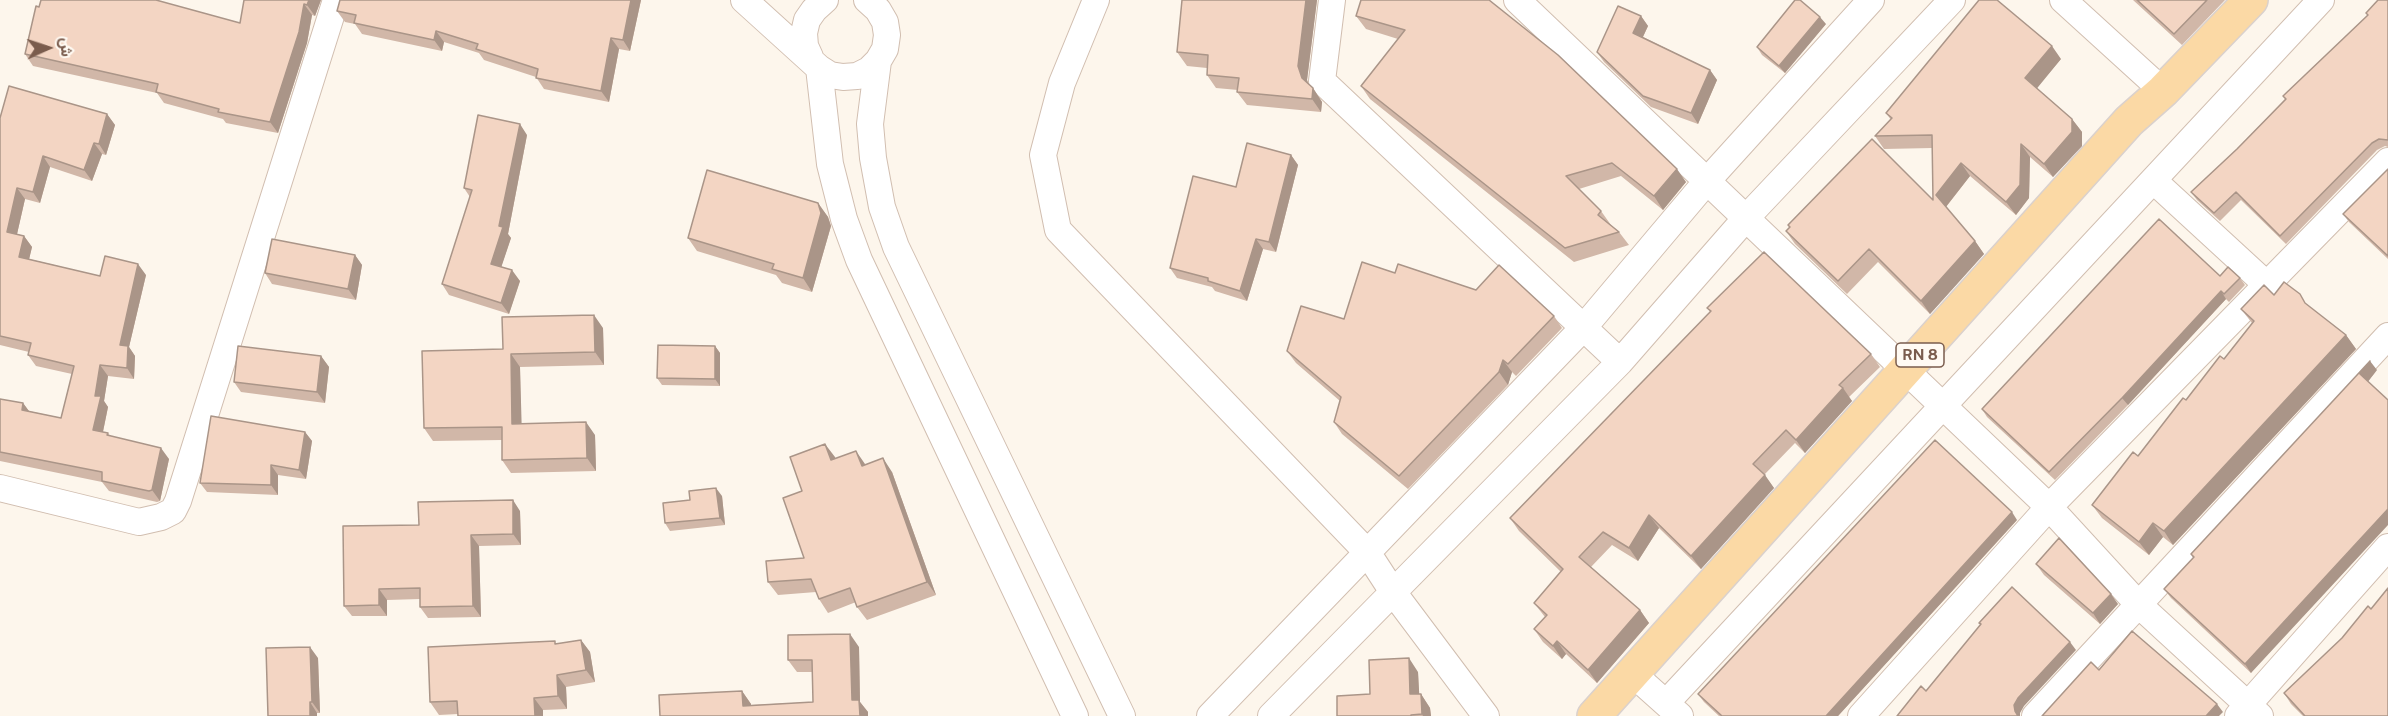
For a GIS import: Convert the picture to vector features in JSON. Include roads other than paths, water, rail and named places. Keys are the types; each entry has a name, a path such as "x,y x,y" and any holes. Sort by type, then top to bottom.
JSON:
{"main road":[{"name":"RN 8","path":"1594,716 2129,122 2163,91 2251,0"}],"street":[{"path":"0,488 139,522 161,518 173,511 336,0"},
{"path":"744,0 830,75 843,77 863,73 878,61 885,49 887,35 885,22 875,3"},
{"path":"824,0 807,20 804,33 805,46 814,62 830,164 844,219 859,260 1075,716"},
{"path":"1096,0 1062,83 1043,155 1058,230 1367,552 1393,592 1486,716"},
{"path":"1332,0 1322,81 1620,362"},
{"path":"1517,0 2049,507 2139,605 2248,712 2388,547"},
{"path":"1210,716 1584,327 1707,181 1871,0"},
{"path":"1271,716 1620,362 1746,218 1952,0"},
{"path":"2063,0 2163,91"},
{"path":"1633,674 1673,710 1944,406 2321,0"},
{"path":"878,61 870,123 873,158 882,207 896,247 1122,716"},
{"path":"1861,716 2049,507 2265,284 2388,162"},
{"path":"2154,181 2265,284"},
{"path":"2035,716 2388,336"}]}
